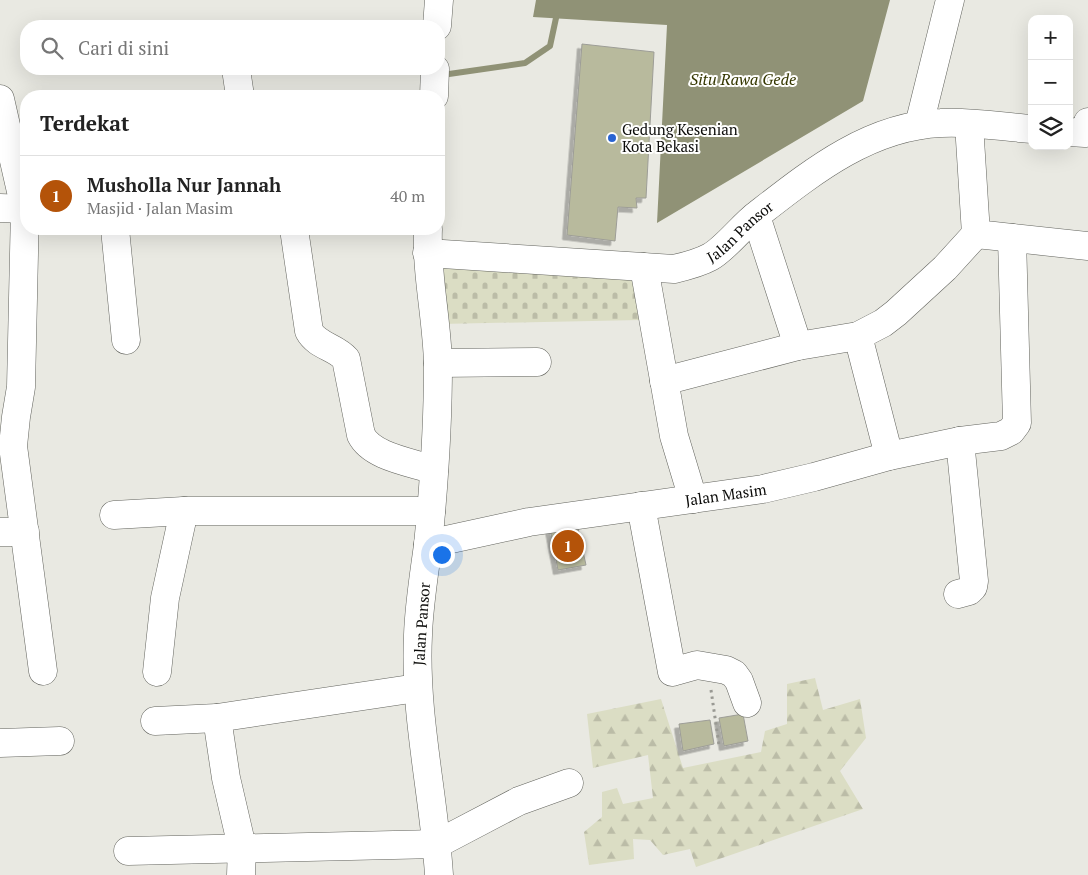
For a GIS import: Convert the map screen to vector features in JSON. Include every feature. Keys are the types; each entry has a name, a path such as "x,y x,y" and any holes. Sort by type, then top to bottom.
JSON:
{"street":[{"path":"437,20 439,0"},
{"path":"919,125 950,0"},
{"path":"237,75 239,90"},
{"path":"434,90 435,75"},
{"path":"0,98 17,209 21,386 16,417 7,447 7,535 43,670"},
{"name":"Jalan Pansor","path":"438,875 437,844 418,688 418,634 431,511 440,363 428,241 674,269 691,265 712,256 756,216 823,165 847,150 875,138 919,125 943,123 1028,129"},
{"path":"664,381 798,346 858,336 883,323 896,313 945,268 976,234 969,124"},
{"path":"756,216 798,346"},
{"path":"976,234 1088,246"},
{"path":"116,235 126,340"},
{"path":"295,235 309,332 318,342 342,354 346,359 361,435 365,443 375,451 434,470"},
{"name":"Jalan Masim","path":"428,544 529,522 762,489 889,456 960,441 1001,436 1011,431 1017,423 1012,238"},
{"path":"644,267 674,436 693,499"},
{"path":"858,336 889,456"},
{"path":"440,363 537,362"},
{"path":"958,594 970,591 974,581 960,441"},
{"path":"641,506 672,672 697,665 726,670 734,674 739,681 747,703"},
{"path":"114,515 184,511 431,511"},
{"path":"156,672 165,598 184,511"},
{"path":"155,721 217,718 418,688"},
{"path":"217,718 226,778 242,847 241,875"},
{"path":"0,743 60,741"},
{"path":"128,850 437,844 519,801 569,783"}],"path":[{"path":"708,667 719,745"}],"green space":[{"path":"433,258 639,276 640,320 440,324"},
{"path":"815,678 823,710 860,699 866,738 840,771 863,809 696,867 690,849 663,855 650,840 633,839 634,859 589,865 584,832 602,817 602,792 617,788 623,804 653,798 648,755 593,768 587,714 661,699 683,768 761,752 765,731 787,724 787,684"}],"water":[{"name":"Situ Rawa Gede","path":"536,0 890,0 863,101 657,223 667,25 533,17"}],"building":[{"name":"Gedung Kesenian Kota Bekasi","path":"582,44 654,52 646,198 636,198 637,208 618,207 615,241 567,235"},
{"path":"577,524 586,565 558,570 550,528"},
{"path":"743,714 748,741 724,746 719,718"},
{"path":"710,720 714,744 683,751 679,724"}],"waterway":[{"path":"445,75 525,63 550,46 556,18"}],"place":[{"name":"Gedung Kesenian Kota Bekasi","path":"612,138"},
{"name":"Musholla Nur Jannah","path":"568,546"}]}
